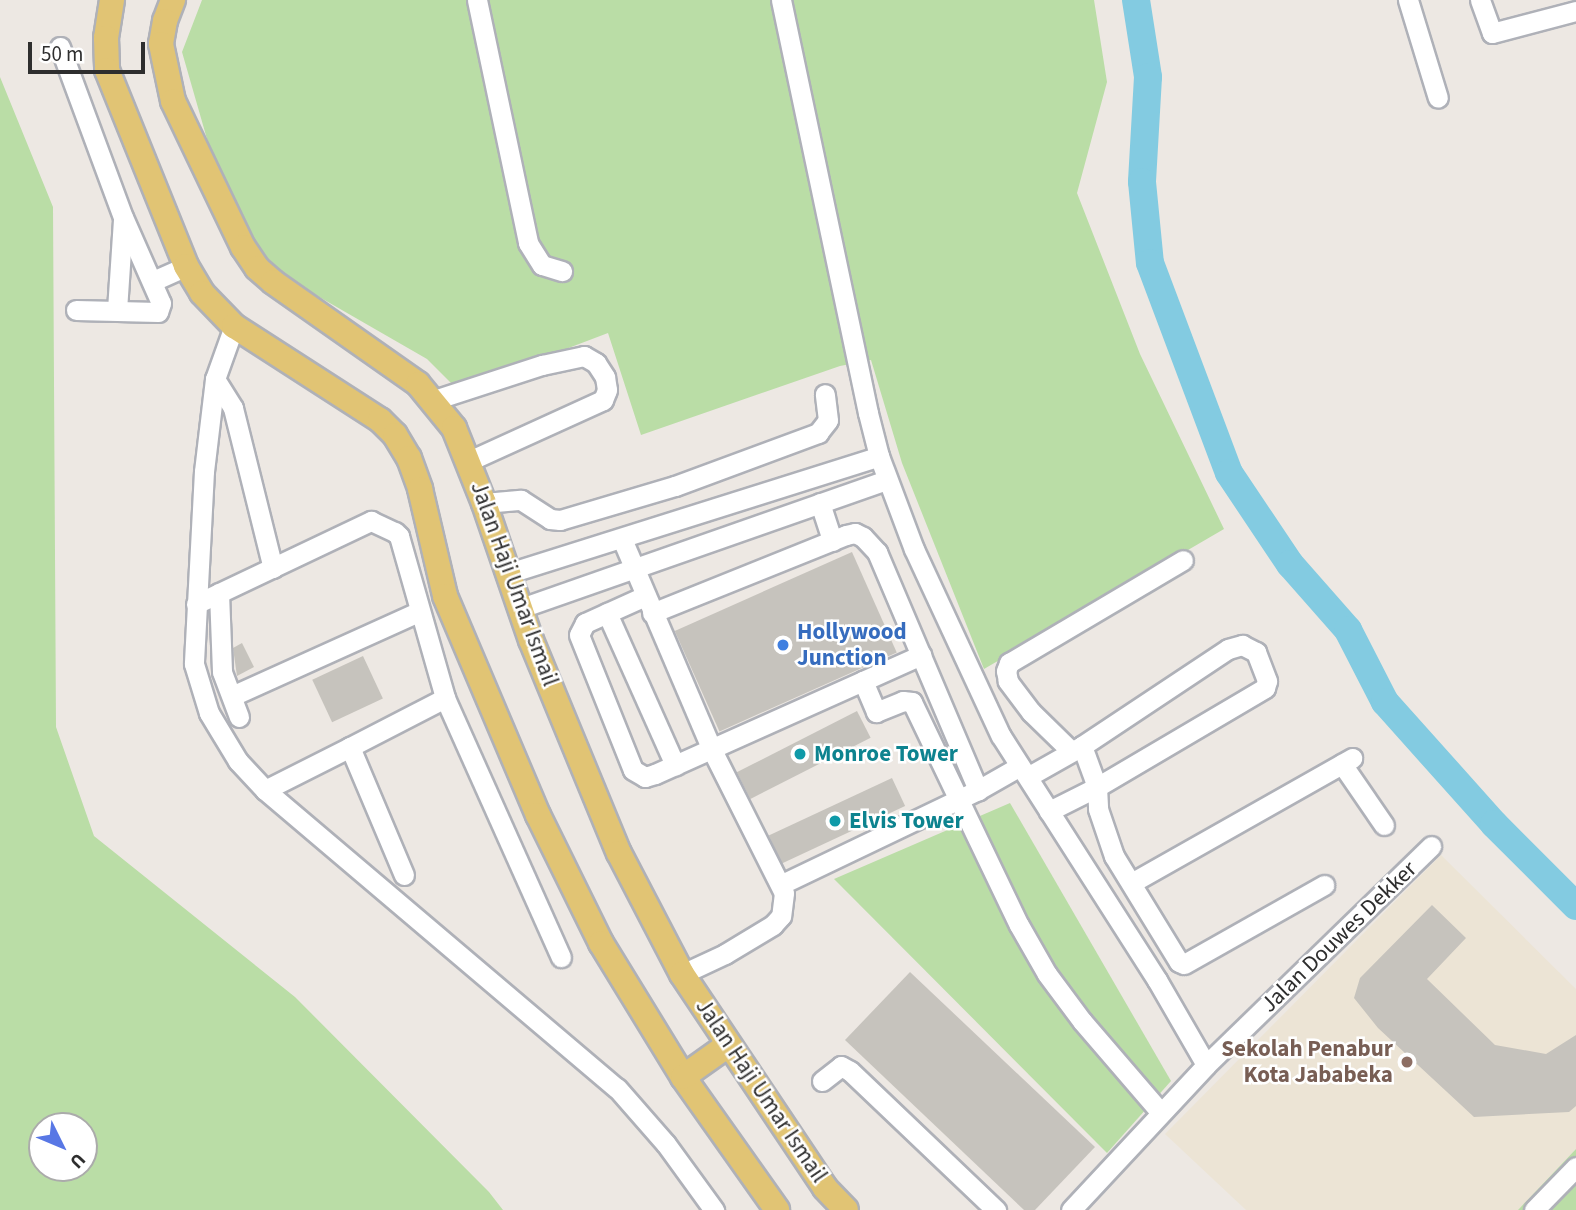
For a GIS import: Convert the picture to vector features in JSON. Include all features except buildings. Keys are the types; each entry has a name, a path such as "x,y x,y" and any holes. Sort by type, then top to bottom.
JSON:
{"main road":[{"path":"112,0 106,38 107,70 186,266 202,293 234,326 380,420 395,435 409,458 420,489 445,596 538,815 601,943 683,1077 777,1210"},
{"name":"Jalan Haji Umar Ismail","path":"173,0 161,44 173,101 243,247 257,268 272,282 418,384 434,400 454,428 469,461 521,608 619,853 682,974 825,1188 846,1210"},
{"path":"683,1077 728,1045"}],"street":[{"path":"477,0 528,243 542,265 562,271"},
{"path":"781,0 879,456 914,550 1001,736 1157,980 1206,1065"},
{"path":"1408,0 1438,99"},
{"path":"1480,0 1492,33 1576,11"},
{"path":"60,47 123,217 161,303 158,312 76,310"},
{"path":"117,310 123,217"},
{"path":"153,281 186,266"},
{"path":"234,326 215,379 204,471 194,664 209,713 238,761 265,790 617,1088 666,1144 714,1210"},
{"path":"434,400 542,365 584,356 596,363 605,377 607,390 603,400 469,461"},
{"path":"215,379 233,408 273,568"},
{"path":"484,503 521,500 550,519 561,520 676,486 818,433 828,420 829,407 825,394"},
{"path":"509,573 879,456"},
{"path":"698,478 709,511"},
{"path":"521,608 887,480"},
{"path":"676,486 684,519"},
{"path":"820,503 832,541"},
{"path":"196,604 371,521 380,523 399,536 445,698 561,957"},
{"path":"921,655 645,777 633,770 579,635 585,624 607,613 649,604 855,533 872,544 921,655 978,790"},
{"path":"622,539 632,569 712,748 782,884 781,916 772,925 725,954 682,974"},
{"path":"1182,560 1009,663 1006,671 1008,681 1031,712 1076,748 1097,787 1098,809 1114,856 1133,882 1175,956 1184,964 1324,885"},
{"path":"219,593 222,672 239,717"},
{"path":"232,696 421,611"},
{"path":"607,613 675,765"},
{"path":"782,884 978,790 1076,748 1228,649 1241,645 1256,652 1267,681 1265,688 1097,787 1049,811"},
{"path":"863,681 876,712 903,701 912,702 958,800 1047,974 1082,1021 1161,1113"},
{"path":"265,790 445,698"},
{"path":"350,747 404,875"},
{"path":"1133,882 1347,761 1384,825"},
{"name":"Jalan Douwes Dekker","path":"1070,1210 1206,1065 1431,846"},
{"path":"822,1081 841,1066 850,1071 996,1210"},
{"path":"1534,1210 1576,1167"}],"shaded area":[{"name":"Sekolah Penabur Kota Jababeka","path":"1441,855 1576,989 1576,1149 1518,1210 1246,1210 1165,1134"}],"green space":[{"path":"202,0 1094,0 1107,82 1077,193 1140,354 1224,529 984,669 902,463 871,360 840,366 641,435 608,333 458,390 427,359 288,279 230,219 182,52"},
{"path":"0,77 53,207 56,727 94,836 295,997 489,1192 503,1210 0,1210"},
{"path":"1010,803 1171,1081 1107,1153 834,879"},
{"path":"1576,1149 1576,1210 1518,1210"}],"waterway":[{"path":"1136,0 1148,77 1142,182 1150,263 1229,473 1290,564 1348,630 1385,702 1494,824 1576,906"}],"place":[{"name":"Hollywood Junction","path":"783,645"},
{"name":"Monroe Tower","path":"800,754"},
{"name":"Elvis Tower","path":"835,821"},
{"name":"Sekolah Penabur Kota Jababeka","path":"1407,1062"}]}
